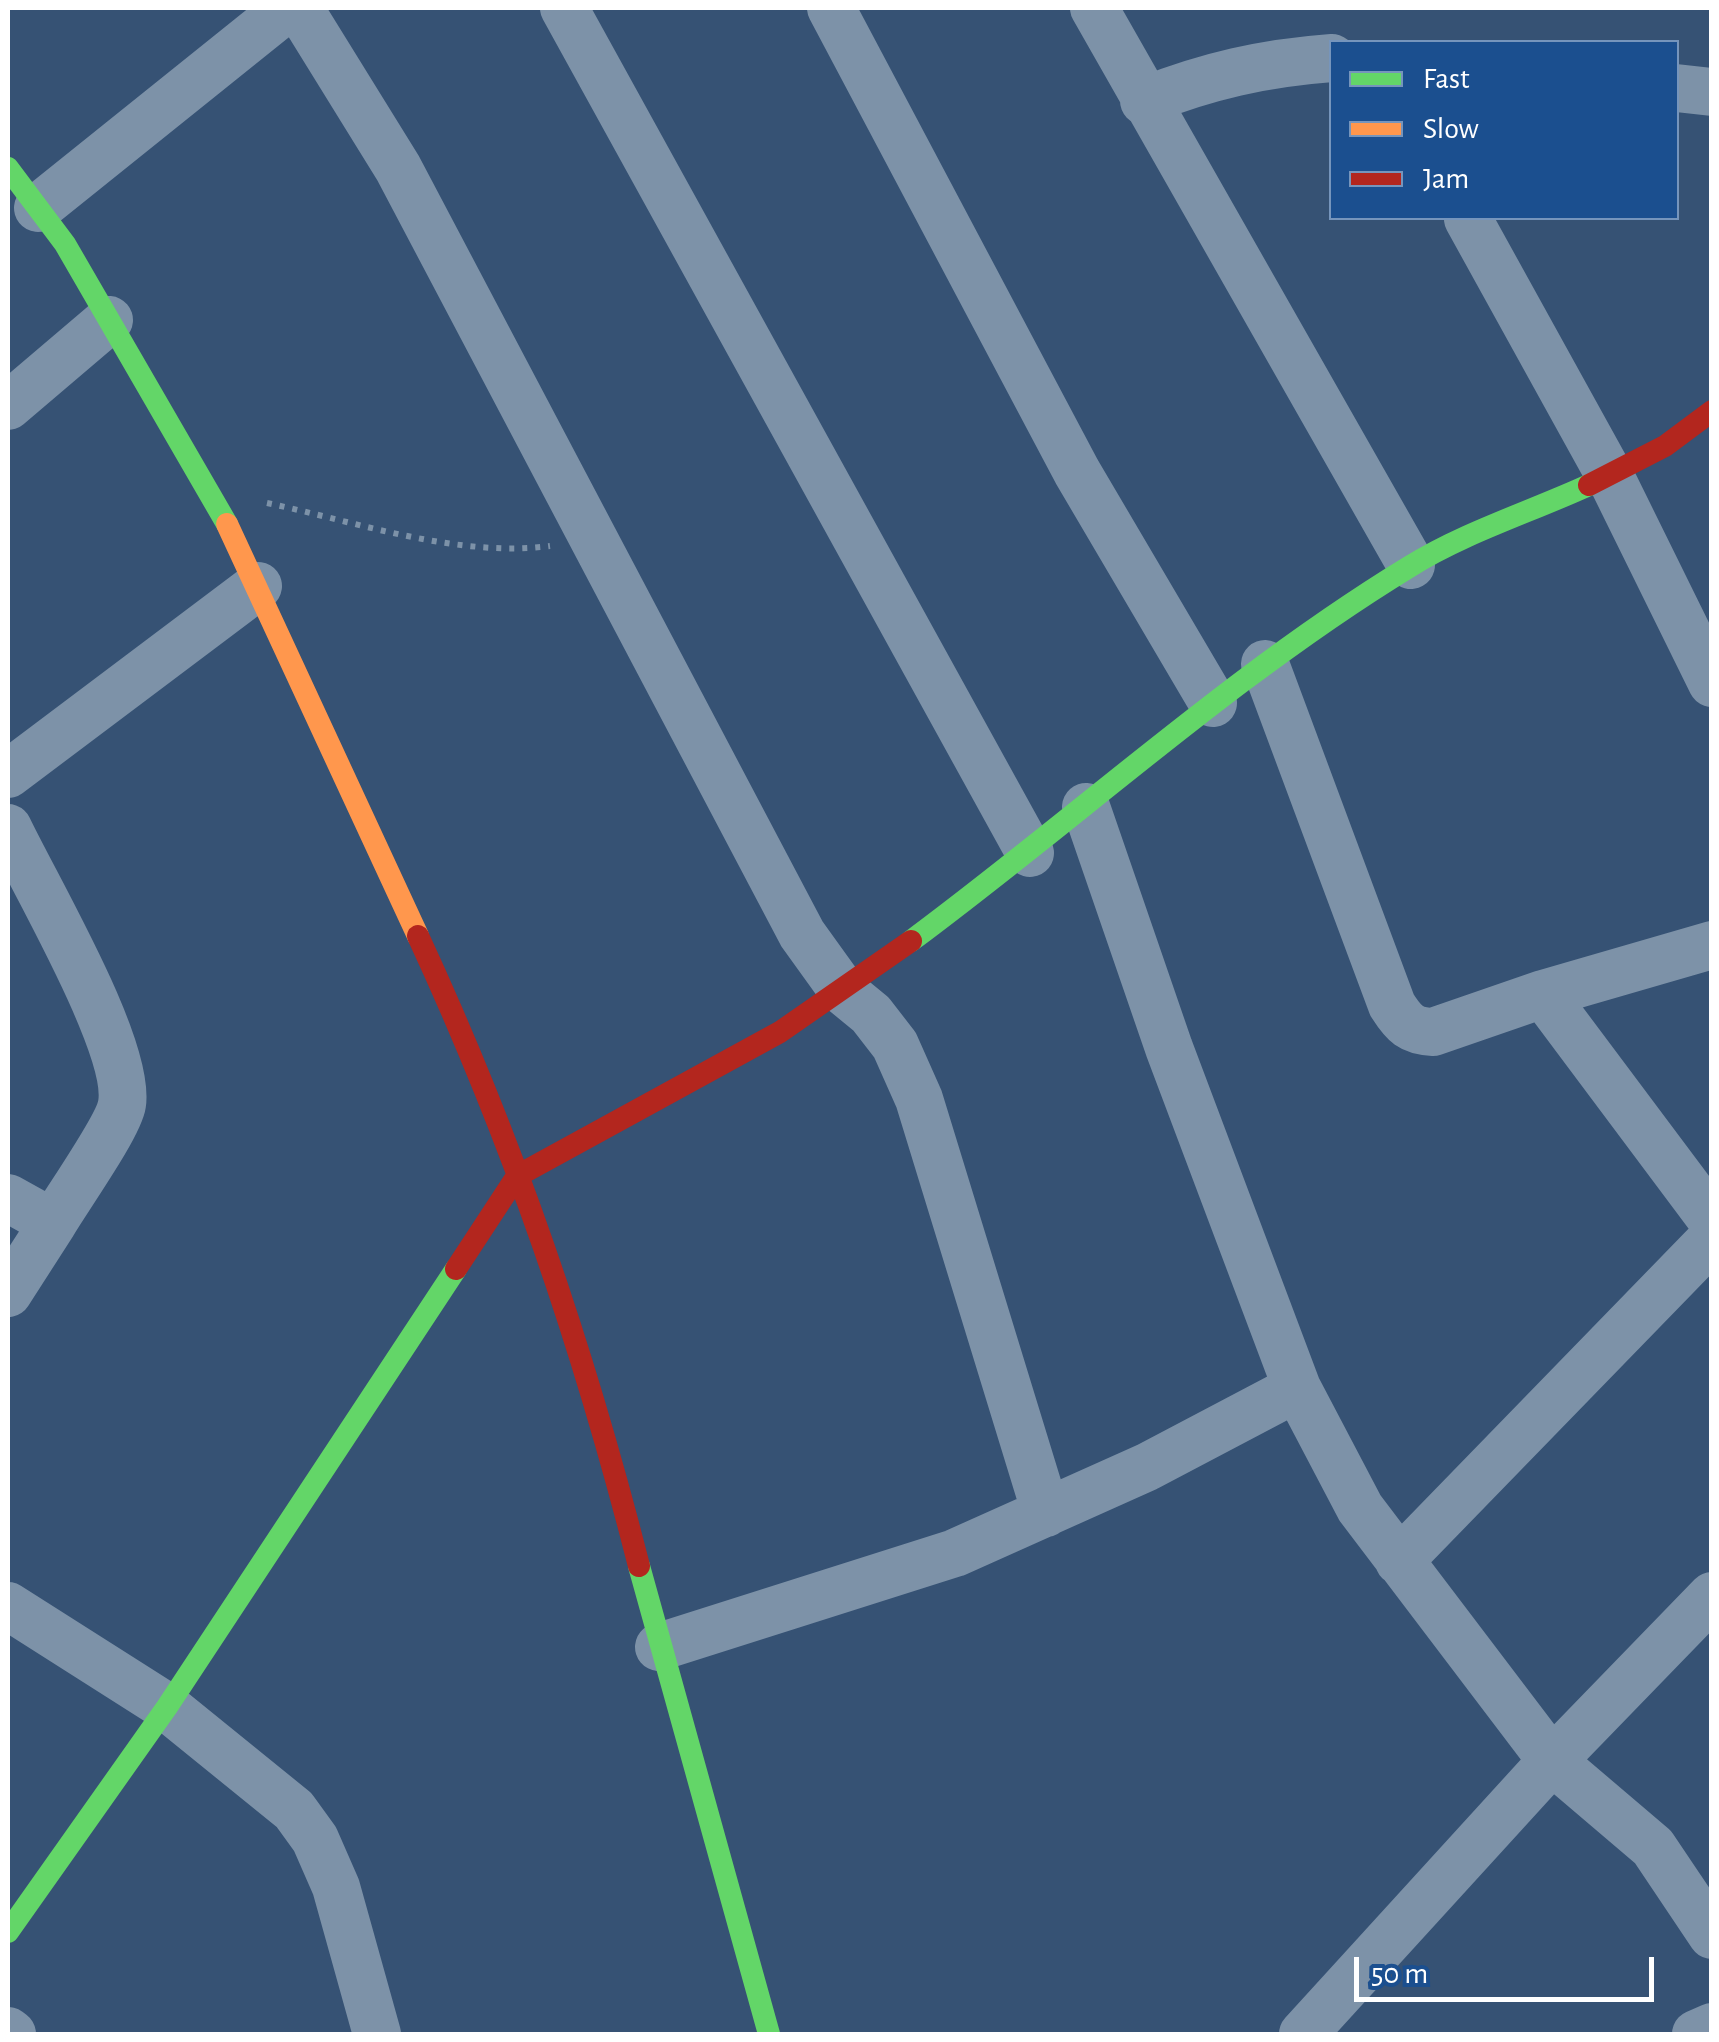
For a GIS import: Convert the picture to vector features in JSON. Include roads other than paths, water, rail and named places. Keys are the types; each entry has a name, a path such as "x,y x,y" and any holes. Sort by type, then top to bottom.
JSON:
{"street":[{"path":"38,208 288,8"},
{"path":"299,8 398,168 802,934 843,991 872,1014 896,1045 919,1099 1046,1514"},
{"path":"564,8 1030,853"},
{"path":"831,8 1077,472 1212,703"},
{"path":"1094,8 1410,565"},
{"path":"1144,101 1209,76 1276,62 1329,58"},
{"path":"1679,88 1712,92"},
{"path":"8,168 109,320 212,491 454,1013 556,1272 601,1418 660,1647 769,2034"},
{"path":"1469,220 1610,476 1712,682"},
{"path":"8,406 109,320"},
{"path":"8,1932 167,1707 518,1176 780,1032 843,991 1030,853 1212,703 1410,565 1610,476 1665,446 1712,411"},
{"path":"8,774 258,586"},
{"path":"1265,664 1392,1005 1403,1023 1415,1031 1434,1032 1543,994 1712,945"},
{"path":"1086,807 1170,1048 1297,1388 1360,1508 1552,1761 1653,1847 1712,1935"},
{"path":"8,828 104,1026 121,1075 122,1106 8,1293"},
{"path":"1543,994 1712,1220"},
{"path":"8,1198 53,1224"},
{"path":"1399,1561 1712,1239"},
{"path":"660,1647 955,1553 1147,1468 1297,1388"},
{"path":"8,1606 167,1707 294,1810 315,1839 336,1886 377,2034"},
{"path":"1303,2034 1552,1761 1705,1613"},
{"path":"1696,2034 1712,2027"}]}
